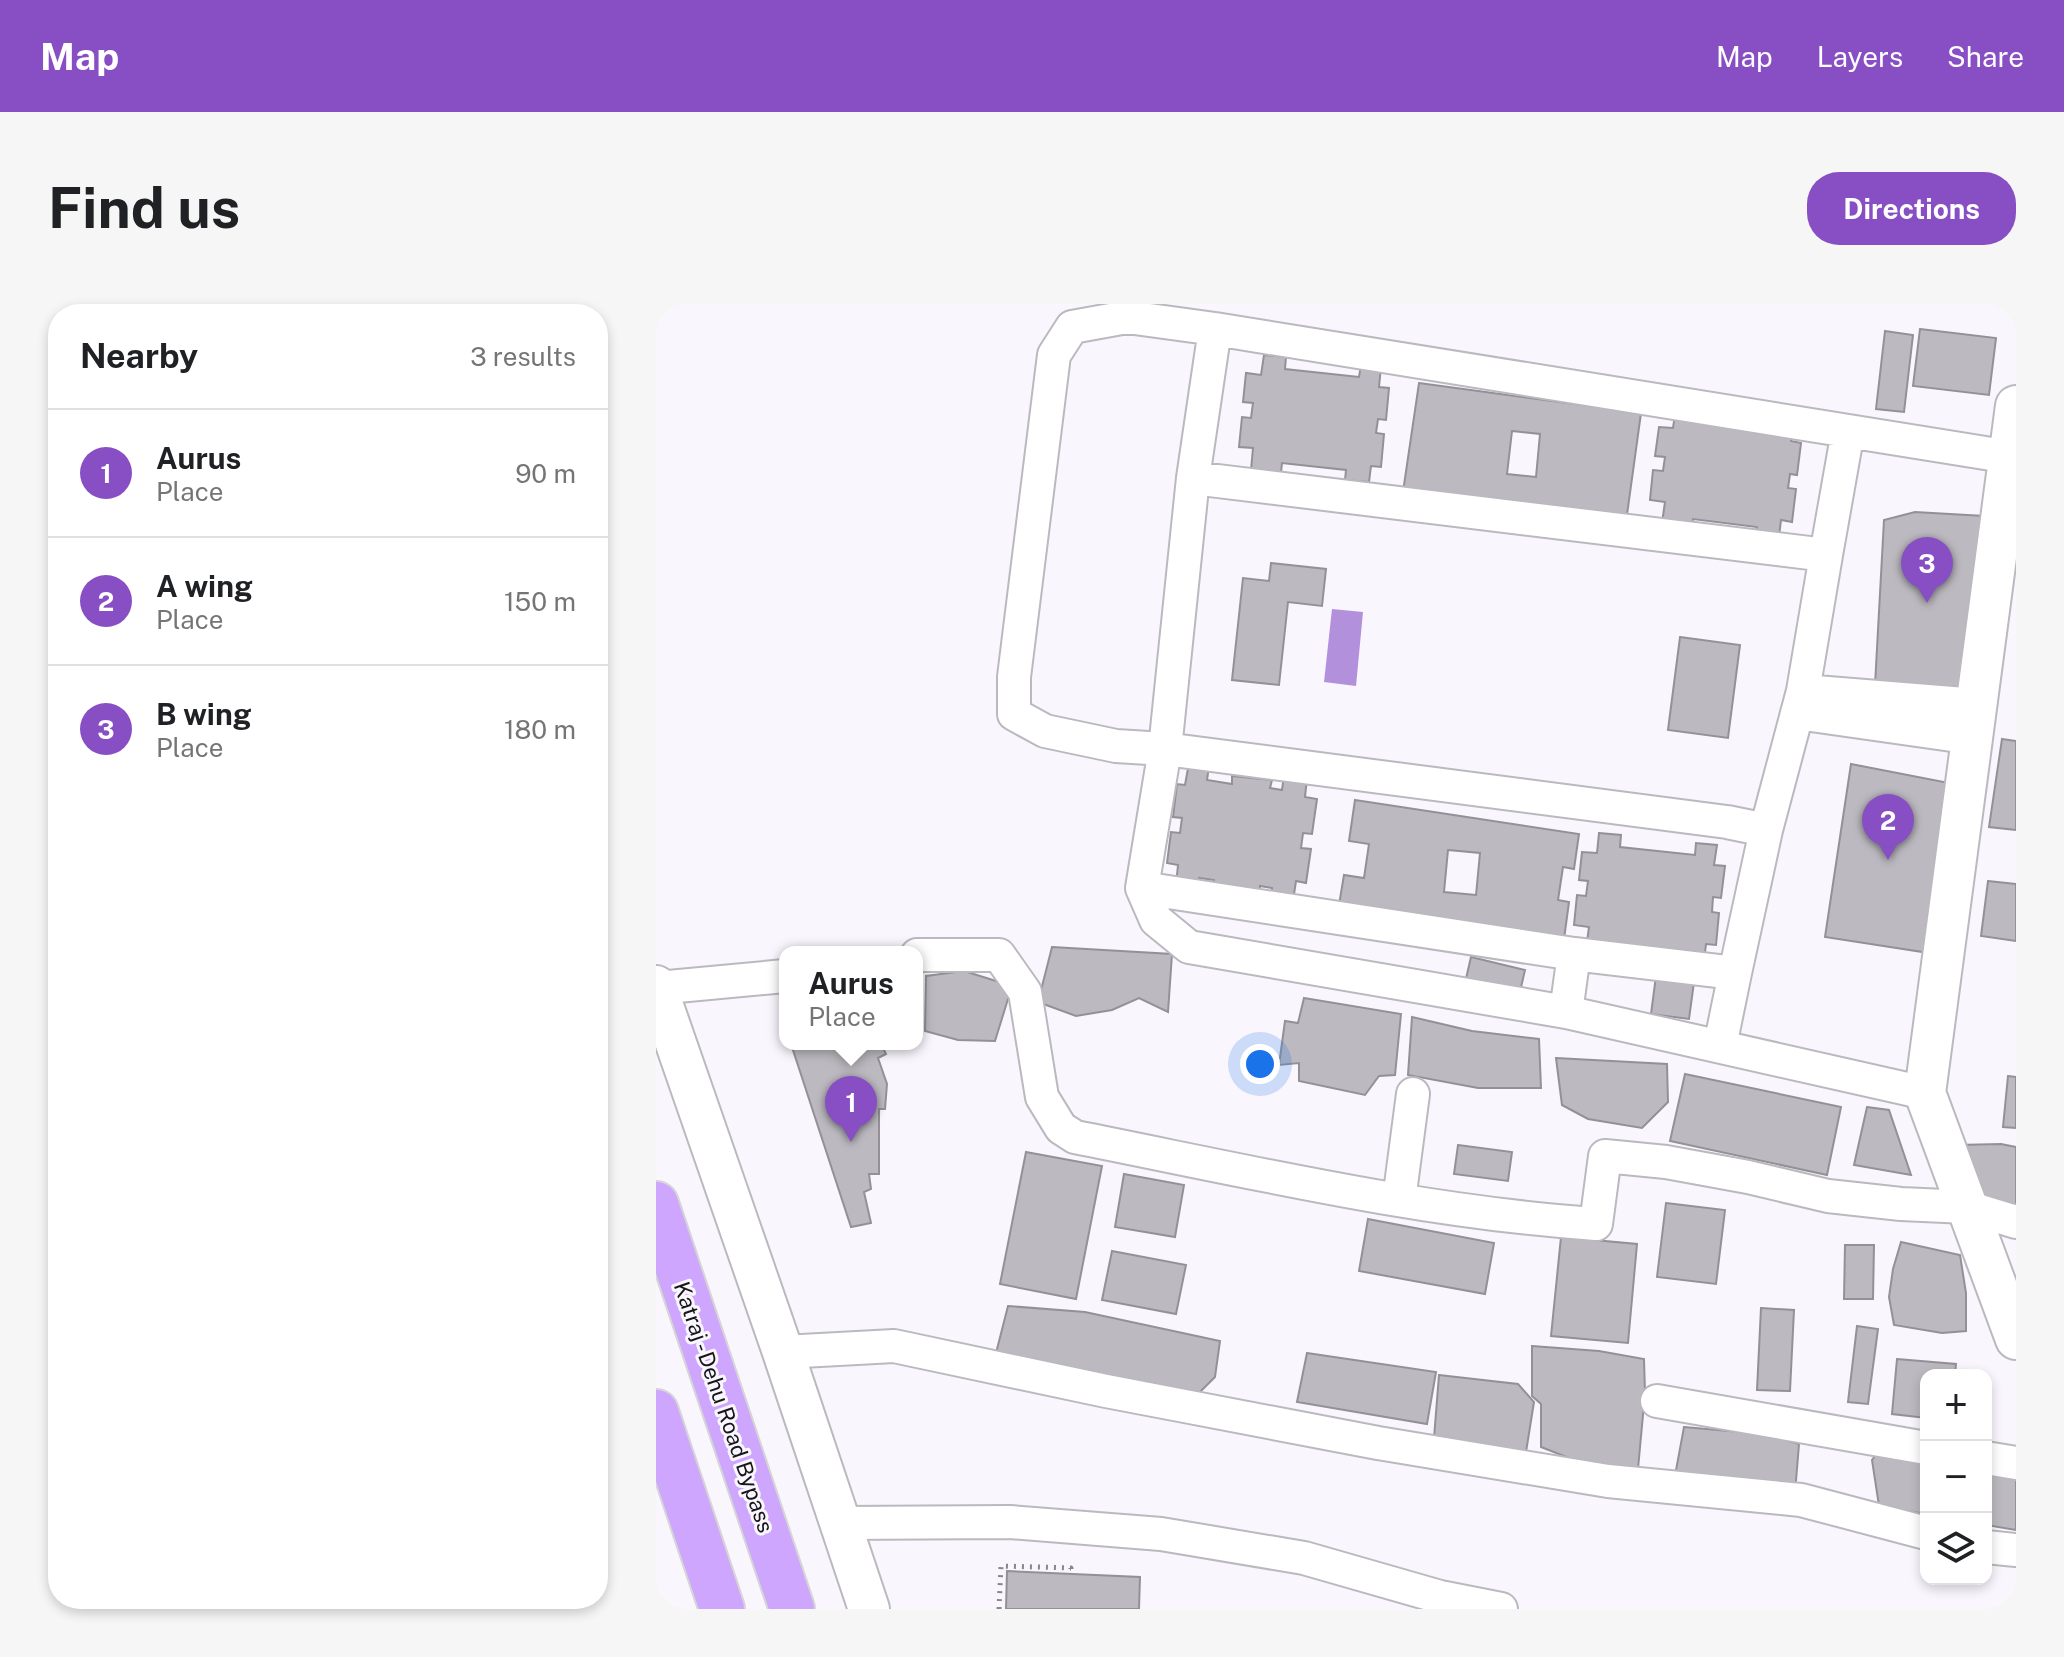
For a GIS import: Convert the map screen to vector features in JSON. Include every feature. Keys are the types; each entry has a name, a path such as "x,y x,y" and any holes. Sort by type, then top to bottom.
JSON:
{"highway":[{"name":"Katraj - Dehu Road Bypass","path":"656,1204 792,1609"},
{"path":"656,1412 722,1609"}],"street":[{"path":"1766,830 1712,820 1165,749 1116,746 1045,731 1014,714 1014,677 1054,355 1072,327 1127,317 1215,329 2012,458"},
{"path":"1215,329 1193,478 1165,749 1142,888 1156,920 1189,947 1566,1012 1925,1093"},
{"path":"2016,406 2012,458 1925,1093 2016,1339"},
{"path":"1720,1046 1766,830 1800,702 1848,431"},
{"path":"1193,478 1826,555"},
{"path":"1800,702 1975,722"},
{"path":"1142,888 1574,954 1735,973"},
{"path":"1566,1012 1574,954"},
{"path":"923,955 999,955 1025,992 1042,1097 1061,1128 1075,1137 1399,1200 1527,1219 1596,1224 1605,1156 1666,1162 1828,1196 1967,1207 2016,1222"},
{"path":"779,977 656,988 869,1609"},
{"path":"1399,1200 1413,1094"},
{"path":"783,1352 894,1346 1106,1391 1378,1443 1608,1481 1801,1500 1920,1531"},
{"path":"1657,1401 1920,1447"},
{"path":"1992,1459 2016,1463"},
{"path":"840,1523 1010,1522 1161,1534 1304,1558 1440,1597 1501,1609"},
{"path":"1992,1548 2016,1550"}],"path":[{"path":"999,1609 1001,1566 1071,1568 1071,1574"}],"shaded area":[{"path":"1332,609 1363,612 1356,686 1324,682"}],"building":[{"path":"1920,329 1996,338 1989,395 1913,386"},
{"path":"1885,331 1913,335 1904,412 1876,409"},
{"path":"1264,355 1286,357 1285,369 1359,377 1361,365 1381,367 1379,387 1389,388 1386,420 1378,419 1376,433 1384,434 1381,467 1371,466 1369,482 1345,480 1346,470 1282,463 1281,473 1251,470 1253,448 1239,447 1242,417 1251,418 1253,403 1243,402 1246,373 1261,375"},
{"path":"1419,383 1641,413 1626,522 1403,492","holes":["1512,431 1540,434 1536,477 1507,474"]},
{"path":"1676,408 1793,422 1791,441 1801,443 1797,475 1790,474 1788,488 1796,489 1792,522 1781,520 1779,537 1756,535 1757,527 1693,519 1692,527 1662,523 1665,502 1650,500 1653,470 1663,471 1665,457 1655,456 1659,427 1673,428"},
{"path":"1915,512 1984,516 1964,694 1875,685 1884,520"},
{"path":"1271,563 1326,569 1322,606 1288,602 1279,685 1232,680 1243,578 1269,581"},
{"path":"1680,637 1740,645 1728,738 1668,730"},
{"path":"2002,739 2016,741 2016,830 1989,827"},
{"path":"1189,763 1209,766 1207,780 1232,784 1232,776 1272,780 1270,788 1282,790 1284,775 1307,778 1305,797 1317,799 1312,834 1303,833 1301,848 1311,849 1306,883 1296,881 1293,901 1271,898 1272,888 1260,886 1259,896 1213,890 1214,880 1199,878 1199,888 1176,885 1178,865 1167,863 1171,832 1180,833 1182,818 1173,817 1177,784 1185,785"},
{"path":"1851,764 1949,783 1929,953 1825,937"},
{"path":"1355,800 1579,834 1574,869 1563,867 1558,900 1569,902 1564,939 1339,905 1344,875 1364,878 1369,844 1349,841","holes":["1448,850 1480,853 1476,895 1444,892"]},
{"path":"1599,833 1621,835 1620,847 1695,855 1696,843 1717,845 1714,865 1725,866 1721,898 1713,897 1712,912 1719,913 1716,945 1706,944 1704,961 1586,949 1589,927 1574,925 1577,895 1586,896 1588,881 1579,880 1582,852 1597,853"},
{"path":"1988,881 2016,884 2016,941 1981,936"},
{"path":"1052,947 1172,954 1168,1012 1139,998 1112,1010 1076,1016 1038,1002"},
{"path":"1471,957 1525,970 1519,996 1465,983"},
{"path":"964,971 1012,986 995,1041 958,1040 925,1031 926,976"},
{"path":"1656,976 1694,982 1689,1019 1651,1014"},
{"path":"1304,998 1401,1014 1395,1075 1379,1076 1365,1095 1299,1081 1299,1063 1279,1065 1285,1021 1298,1023"},
{"path":"1412,1017 1472,1031 1539,1039 1541,1088 1478,1088 1408,1075"},
{"path":"793,1050 884,1050 886,1054 878,1058 887,1084 885,1109 879,1109 879,1174 869,1174 871,1189 864,1192 871,1223 851,1227"},
{"path":"1556,1058 1667,1064 1668,1102 1642,1128 1588,1119 1562,1105"},
{"path":"1685,1074 1841,1107 1827,1175 1670,1141"},
{"path":"2008,1076 2016,1077 2016,1128 2003,1127"},
{"path":"1867,1107 1889,1110 1911,1175 1854,1165"},
{"path":"2001,1144 2016,1147 2016,1216 1973,1199 1957,1145"},
{"path":"1458,1145 1512,1152 1508,1181 1454,1174"},
{"path":"1026,1152 1102,1166 1076,1299 1000,1284"},
{"path":"1124,1174 1184,1185 1175,1237 1115,1227"},
{"path":"1666,1203 1725,1210 1716,1284 1657,1277"},
{"path":"1368,1219 1494,1243 1485,1294 1359,1271"},
{"path":"1561,1237 1637,1244 1628,1343 1551,1336"},
{"path":"1901,1242 1960,1255 1966,1293 1966,1331 1942,1333 1894,1325 1889,1297"},
{"path":"1845,1245 1874,1245 1873,1299 1844,1299"},
{"path":"1112,1251 1186,1265 1176,1314 1102,1300"},
{"path":"1008,1306 1085,1312 1220,1341 1215,1377 1199,1393 995,1357"},
{"path":"1761,1308 1794,1310 1790,1391 1757,1390"},
{"path":"1857,1326 1878,1329 1868,1404 1848,1402"},
{"path":"1532,1346 1599,1351 1644,1359 1645,1393 1638,1469 1587,1465 1541,1447 1541,1404 1532,1396"},
{"path":"1307,1353 1436,1372 1427,1424 1297,1402"},
{"path":"1897,1359 1956,1364 1956,1369 1920,1369 1920,1417 1892,1414"},
{"path":"1439,1375 1518,1384 1534,1402 1526,1452 1434,1438"},
{"path":"1684,1427 1763,1434 1799,1444 1795,1493 1674,1481"},
{"path":"1878,1452 1920,1456 1920,1513 1879,1506 1872,1460"},
{"path":"1992,1465 2016,1470 2016,1530 1992,1526"},
{"path":"1007,1571 1140,1577 1139,1609 1006,1609"}],"place":[{"name":"B wing","path":"1927,603"},
{"name":"A wing","path":"1888,860"},
{"name":"Aurus","path":"851,1142"}]}
